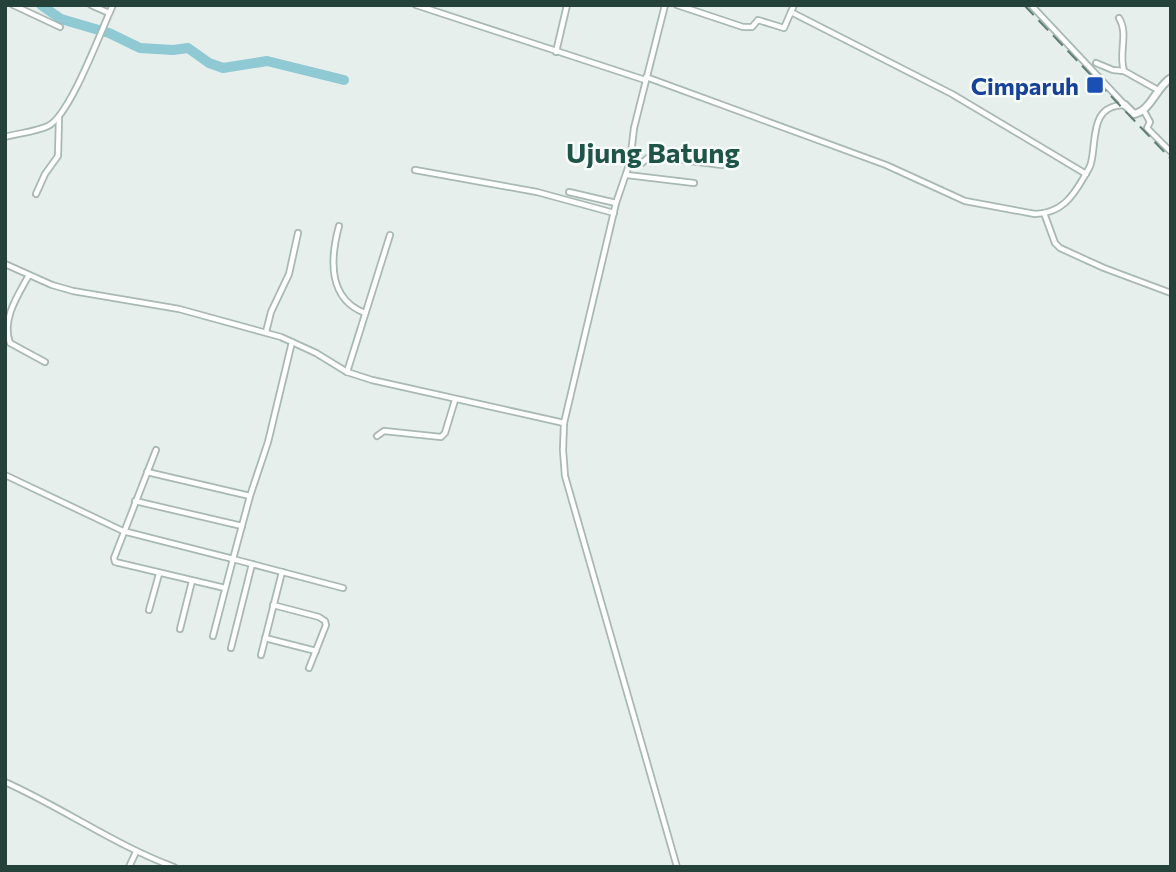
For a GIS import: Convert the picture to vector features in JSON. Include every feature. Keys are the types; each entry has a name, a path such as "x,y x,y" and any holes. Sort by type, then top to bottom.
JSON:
{"street":[{"path":"13,5 60,27"},
{"path":"90,5 109,13"},
{"path":"6,136 47,126 59,117 113,5"},
{"path":"416,5 437,8 556,52 646,79 886,165 965,201 1035,214 1069,202 1091,164 1093,137 1098,122 1110,108 1125,105"},
{"path":"556,52 566,5"},
{"path":"666,5 634,128 627,175 616,203 564,423 563,450 565,476 571,498 677,867"},
{"path":"677,5 749,28 758,20 784,28 794,5"},
{"path":"1031,5 1134,114 1144,112 1157,90 1171,78"},
{"path":"791,12 952,94 1086,174"},
{"path":"1119,18 1124,34 1121,57 1124,71"},
{"path":"1097,63 1113,70 1124,71 1157,90"},
{"path":"1144,112 1149,120 1147,128 1171,152"},
{"path":"36,194 46,172 57,158 59,117"},
{"path":"630,162 642,163 648,156 652,156 722,165"},
{"path":"415,170 537,192 614,213"},
{"path":"627,175 694,183"},
{"path":"569,192 616,203"},
{"path":"1044,213 1055,243 1060,248 1171,293"},
{"path":"339,226 333,252 336,284 345,301 365,313"},
{"path":"265,332 271,312 289,274 298,233"},
{"path":"347,372 390,235"},
{"path":"5,264 52,285 92,295 179,309 265,332 292,342 347,372 455,400 564,423"},
{"path":"29,275 10,314 8,338 10,343 46,362"},
{"path":"213,636 250,496 268,442 292,342"},
{"path":"377,436 384,431 441,437 445,433 455,400"},
{"path":"156,450 123,531 115,562 225,589"},
{"path":"147,472 250,496"},
{"path":"5,475 123,531 343,588"},
{"path":"135,501 242,526"},
{"path":"230,648 252,564"},
{"path":"261,655 282,572"},
{"path":"149,610 159,574"},
{"path":"180,629 192,581"},
{"path":"273,605 324,620 326,625 309,668"},
{"path":"265,638 316,651"},
{"path":"5,782 71,814 136,851 174,867"},
{"path":"129,867 136,851"}],"waterway":[{"path":"41,5 61,19 109,33 140,48 188,48 209,63 223,68 267,61 344,80"}],"railway":[{"path":"1024,5 1171,159"}],"place":[{"name":"Cimparuh","path":"1095,85"}],"district":[{"name":"Ujung Batung","path":"653,152"}]}
